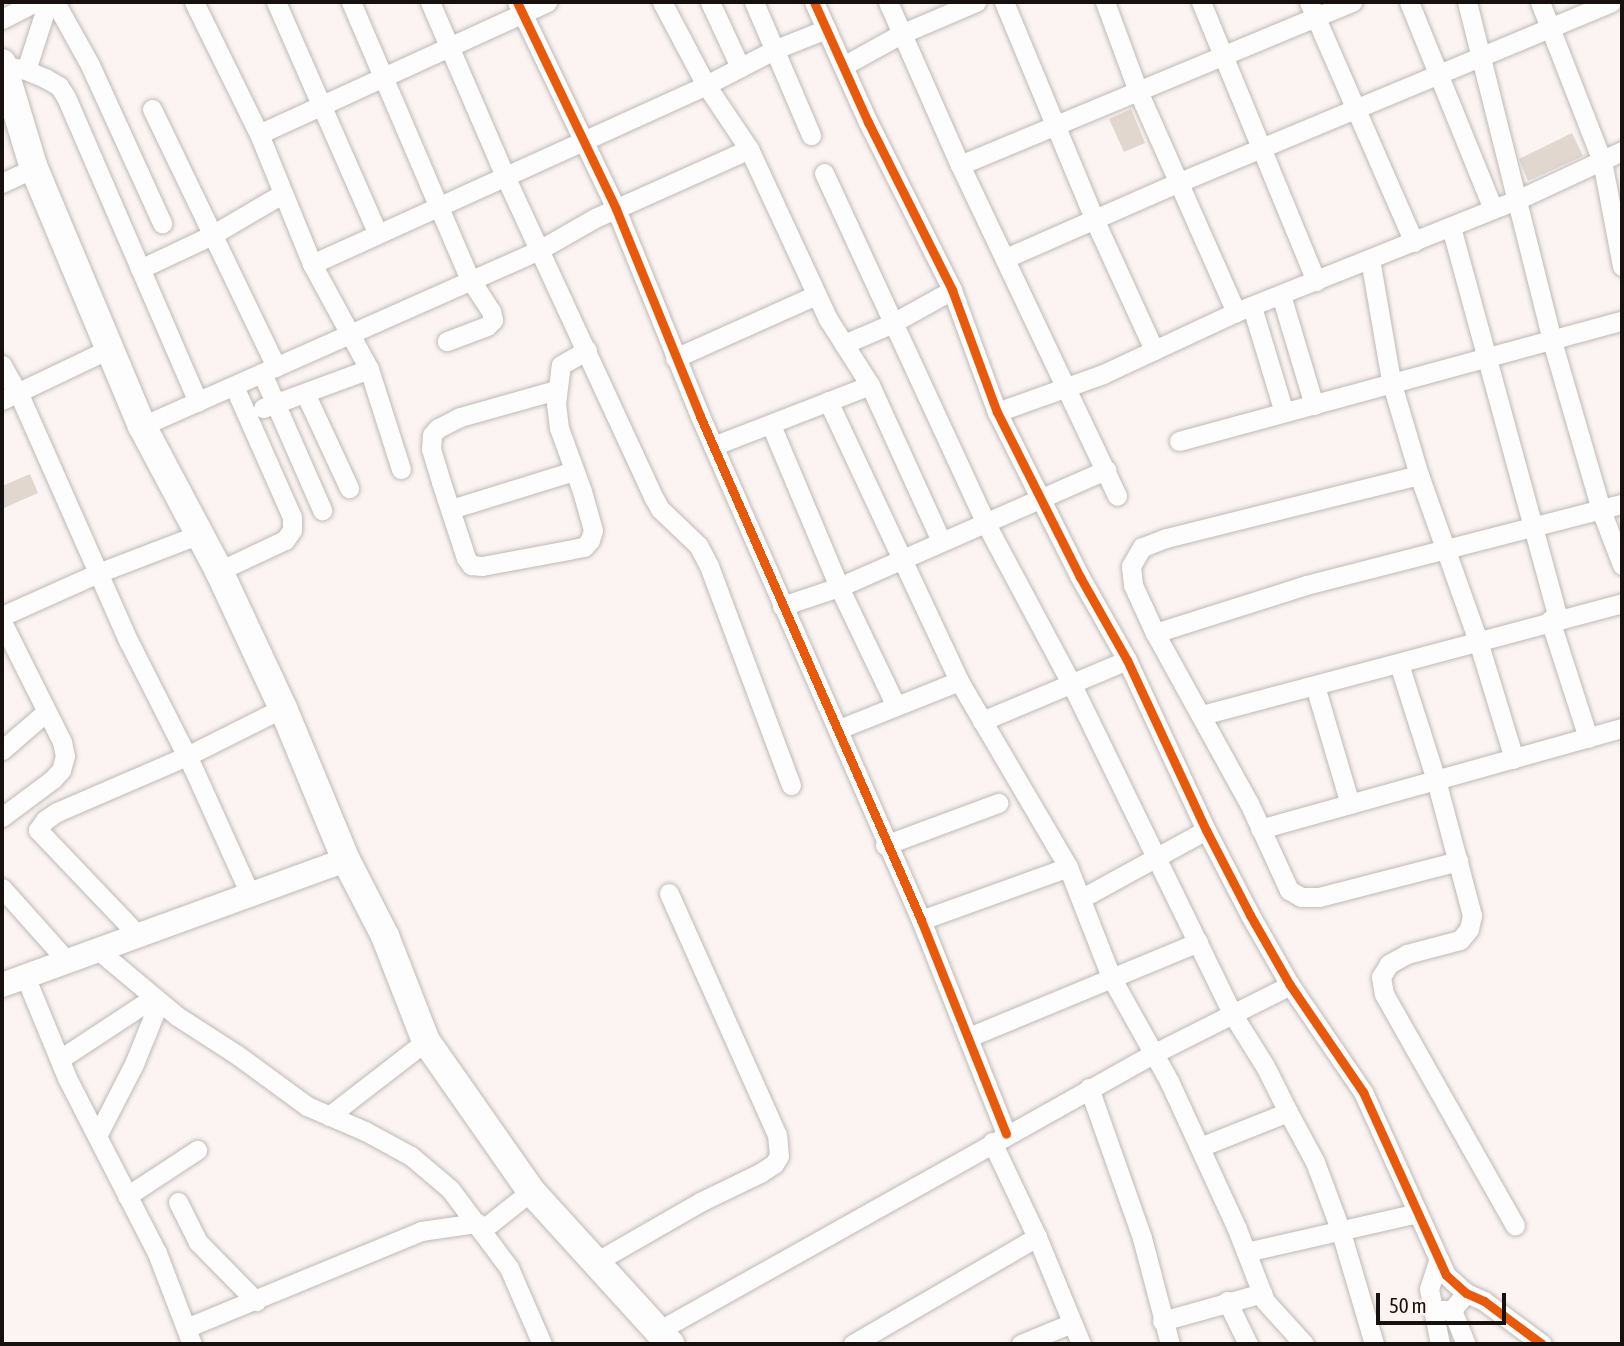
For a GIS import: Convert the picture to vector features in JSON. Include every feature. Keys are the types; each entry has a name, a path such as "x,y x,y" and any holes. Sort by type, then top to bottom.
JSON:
{"main road":[{"path":"8,66 34,168 142,426 219,571 283,708 345,860 385,936 426,1041 531,1191 664,1338"}],"street":[{"path":"2,19 36,2"},
{"path":"48,2 8,66 59,86 66,97 198,402"},
{"path":"55,2 90,65 162,223"},
{"path":"194,2 259,134 312,264 369,369 401,469"},
{"path":"276,2 378,233"},
{"path":"351,2 470,279 491,311 493,320 487,326 447,341"},
{"path":"430,2 505,176 654,498 668,517 698,545 709,566 791,785"},
{"path":"259,134 448,46 520,8 547,2"},
{"path":"663,2 706,85 750,149 816,295 870,385 941,541"},
{"path":"709,2 740,67"},
{"path":"754,2 811,135"},
{"path":"814,2 952,290 997,412 1127,660 1206,830 1290,985 1363,1092 1438,1261 1454,1284 1484,1301 1542,1344"},
{"path":"888,2 960,165 1006,258 1064,388 1118,496"},
{"path":"843,66 901,34 976,2"},
{"path":"1004,2 1095,221 1154,351"},
{"path":"1105,2 1138,91 1177,183 1244,309 1284,412"},
{"path":"1201,2 1316,281"},
{"path":"960,165 1224,55 1312,9 1352,2"},
{"path":"1409,2 1493,209"},
{"path":"1467,2 1519,199 1552,341 1601,510 1622,565"},
{"path":"1540,2 1602,161 1619,237 1622,266"},
{"path":"1006,258 1177,183 1611,2"},
{"path":"520,8 616,209 675,358 782,606 839,729 885,845 921,920 969,1037 999,1138 1081,1344"},
{"path":"1312,9 1414,242"},
{"path":"312,264 706,85 776,49 826,29"},
{"path":"152,109 212,235 234,274 269,370 274,404 322,510"},
{"path":"142,426 539,250 616,209 750,149"},
{"path":"997,412 1064,388 1154,351 1244,309 1519,199 1622,150"},
{"path":"2,183 34,168"},
{"path":"824,173 891,324 985,522 1072,684 1233,1015 1265,1066 1315,1162 1340,1229 1374,1344"},
{"path":"140,269 212,235 282,194"},
{"path":"1451,227 1588,738"},
{"path":"1370,258 1391,381 1419,475 1478,641 1514,759"},
{"path":"844,344 891,324 952,290"},
{"path":"675,358 816,295"},
{"path":"1281,295 1314,405"},
{"path":"1180,441 1391,381 1622,321"},
{"path":"10,397 109,349"},
{"path":"556,390 460,417 438,428 432,435 431,449 466,558 471,565 482,566 584,547 593,530 559,428 556,390 561,365 587,350"},
{"path":"2,365 10,397 187,756 250,894"},
{"path":"249,414 369,369"},
{"path":"713,446 870,385"},
{"path":"219,571 285,540 292,530 292,517 249,414 234,386"},
{"path":"305,393 349,488"},
{"path":"828,401 959,681 1068,867 1112,979 1155,1052 1247,1252 1265,1301 1304,1344"},
{"path":"771,425 839,587 896,706"},
{"path":"782,606 839,587 1106,470"},
{"path":"451,509 574,471"},
{"path":"1419,475 1166,538 1142,547 1131,566 1133,585 1155,633 1202,715 1289,890 1301,897 1320,897 1458,861"},
{"path":"1155,633 1306,584 1622,504"},
{"path":"2,616 98,573 200,534"},
{"path":"1202,715 1622,603"},
{"path":"2,622 62,742 65,756 61,770 8,812 38,830 138,935"},
{"path":"982,721 1127,660"},
{"path":"1399,664 1436,780 1472,915 1469,929 1460,940 1406,954 1389,964 1381,977 1384,994 1516,1226"},
{"path":"839,729 959,681"},
{"path":"1315,686 1350,804"},
{"path":"38,830 45,820 57,811 187,756 283,708"},
{"path":"2,750 46,712"},
{"path":"1260,829 1622,728"},
{"path":"885,845 998,803"},
{"path":"1082,898 1206,830"},
{"path":"2,985 345,860"},
{"path":"921,920 1068,867"},
{"path":"2,888 67,961"},
{"path":"594,1263 700,1202 760,1173 774,1164 779,1156 776,1135 669,893"},
{"path":"969,1037 1045,1003 1112,979 1198,942"},
{"path":"98,950 156,1000 307,1106 411,1156 450,1188 509,1268 542,1344"},
{"path":"25,976 60,1059 157,1253 189,1336 256,1301 421,1231 479,1227 531,1191"},
{"path":"664,1338 999,1138 1155,1052 1290,985"},
{"path":"60,1059 156,1000"},
{"path":"97,1136 134,1064 156,1000"},
{"path":"329,1116 426,1041"},
{"path":"1089,1088 1142,1238 1170,1344"},
{"path":"1199,1147 1288,1112"},
{"path":"127,1196 197,1150"},
{"path":"177,1202 198,1242 256,1301"},
{"path":"1247,1252 1417,1213"},
{"path":"853,1344 1037,1237"},
{"path":"1438,1261 1429,1289 1466,1344"},
{"path":"1162,1321 1262,1293"},
{"path":"1442,1310 1466,1293"},
{"path":"1227,1301 1248,1344"},
{"path":"1440,1344 1442,1310"},
{"path":"1021,1344 1072,1323"}],"building":[{"path":"1131,109 1145,143 1124,152 1109,119"},
{"path":"1572,133 1583,156 1528,181 1519,159"},
{"path":"30,474 38,493 2,509 2,486"}],"cycle path":[{"path":"517,2 616,209 700,416 921,920 1006,1134"},
{"path":"814,2 868,122 952,290 997,412 1080,577 1127,660 1206,830 1250,915 1290,985 1363,1092 1446,1275 1466,1293 1484,1301 1542,1344"}]}
